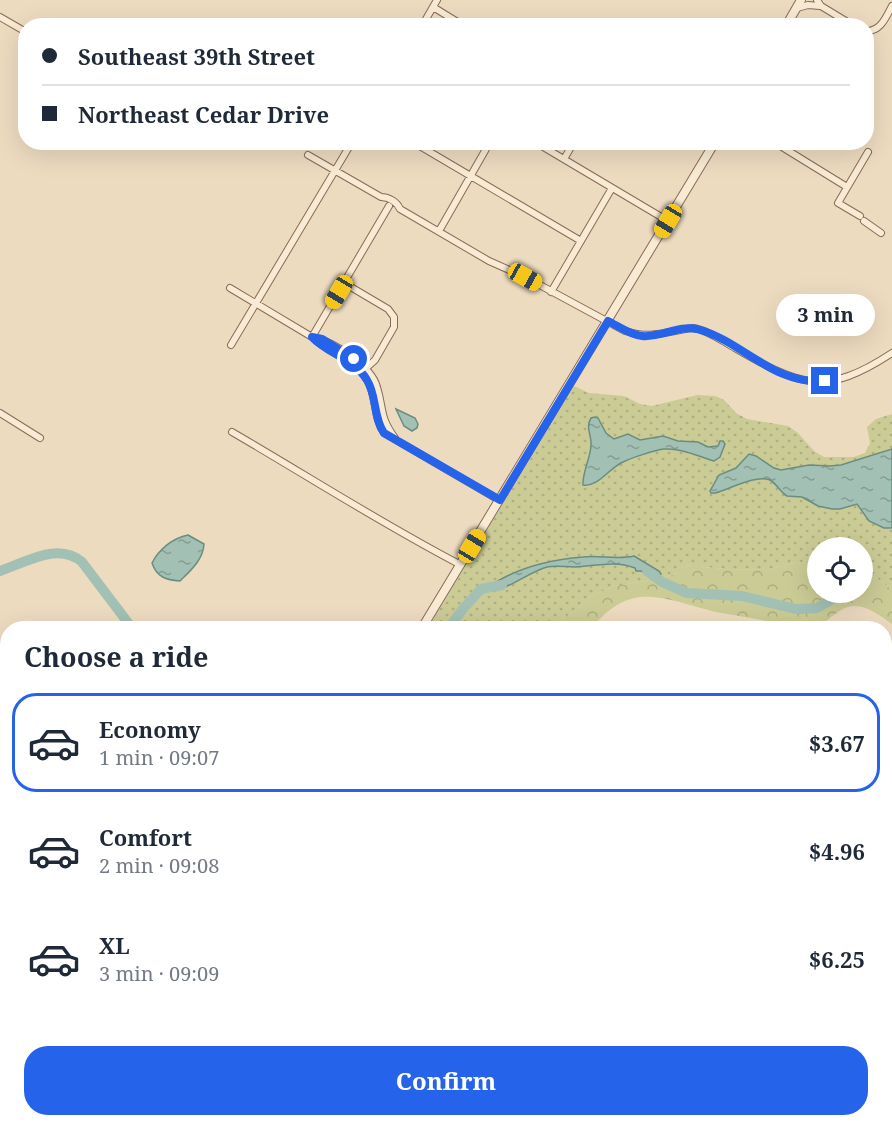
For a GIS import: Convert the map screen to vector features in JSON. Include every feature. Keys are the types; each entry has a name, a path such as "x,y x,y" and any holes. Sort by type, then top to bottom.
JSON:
{"street":[{"path":"427,18 437,0"},
{"path":"791,18 799,4 819,3 842,18"},
{"path":"874,30 879,28 892,6"},
{"path":"433,7 451,18"},
{"path":"0,17 18,27"},
{"path":"231,345 347,150"},
{"path":"427,150 581,241"},
{"path":"439,231 486,150"},
{"path":"549,150 668,221"},
{"path":"564,159 569,150"},
{"path":"426,621 710,150"},
{"path":"787,150 847,187"},
{"path":"868,152 838,203 881,233"},
{"path":"308,155 381,197 386,197 398,204 400,209"},
{"path":"551,292 612,188"},
{"path":"381,197 383,202 389,206 400,209 489,261 641,336 693,328 709,333 775,371 811,382 838,381 876,364 892,353"},
{"path":"312,337 389,206"},
{"path":"344,283 388,309 394,317 394,327 375,360 364,371"},
{"path":"230,288 354,359 376,382 383,420 395,439 500,500"},
{"path":"0,413 40,438"},
{"path":"232,432 408,538 460,565"}],"green space":[{"path":"574,386 589,393 624,396 640,404 652,406 697,395 715,396 724,400 736,413 747,419 788,426 798,433 814,451 824,457 854,457 865,453 870,443 867,427 876,419 892,414 892,590 873,575 873,537 807,537 807,561 768,570 683,565 681,572 663,578 615,586 591,596 560,621 432,621"},
{"path":"807,561 807,603 873,603 873,575 892,590 892,621 888,621 870,610 855,606 841,610 826,621 766,621 650,597 636,598 621,603 599,621 560,621 591,596 615,586 663,578 681,572 683,565 768,570"}],"water":[{"path":"396,409 415,418 417,428 412,431 404,426"},
{"path":"591,418 598,418 606,433 614,439 628,434 640,440 663,436 678,441 698,442 708,447 718,446 720,441 725,444 720,457 714,461 683,451 660,450 623,462 594,483 583,485 591,446 589,425"},
{"path":"892,449 892,528 884,528 869,521 857,504 840,509 818,506 802,497 787,496 770,480 757,479 715,493 710,491 719,475 736,468 749,454 781,470 809,465 841,465"},
{"path":"188,535 204,544 199,560 180,581 163,577 152,563 172,541"},
{"path":"634,556 659,571 661,574 657,579 636,571 635,568 620,564 554,566 539,570 499,589 483,591 517,571 543,563 583,557"}],"waterway":[{"path":"0,571 41,556 63,553 73,556 82,562 127,621"},
{"path":"647,571 662,582 687,593 742,596 796,609 817,608 826,603"},
{"path":"454,621 481,589 502,585"}],"route":[{"path":"354,359 322,339 312,337 319,345 356,367 367,378 377,420 384,433 500,500 608,321 641,336 693,328 709,333 786,376 811,382 825,381"}]}
